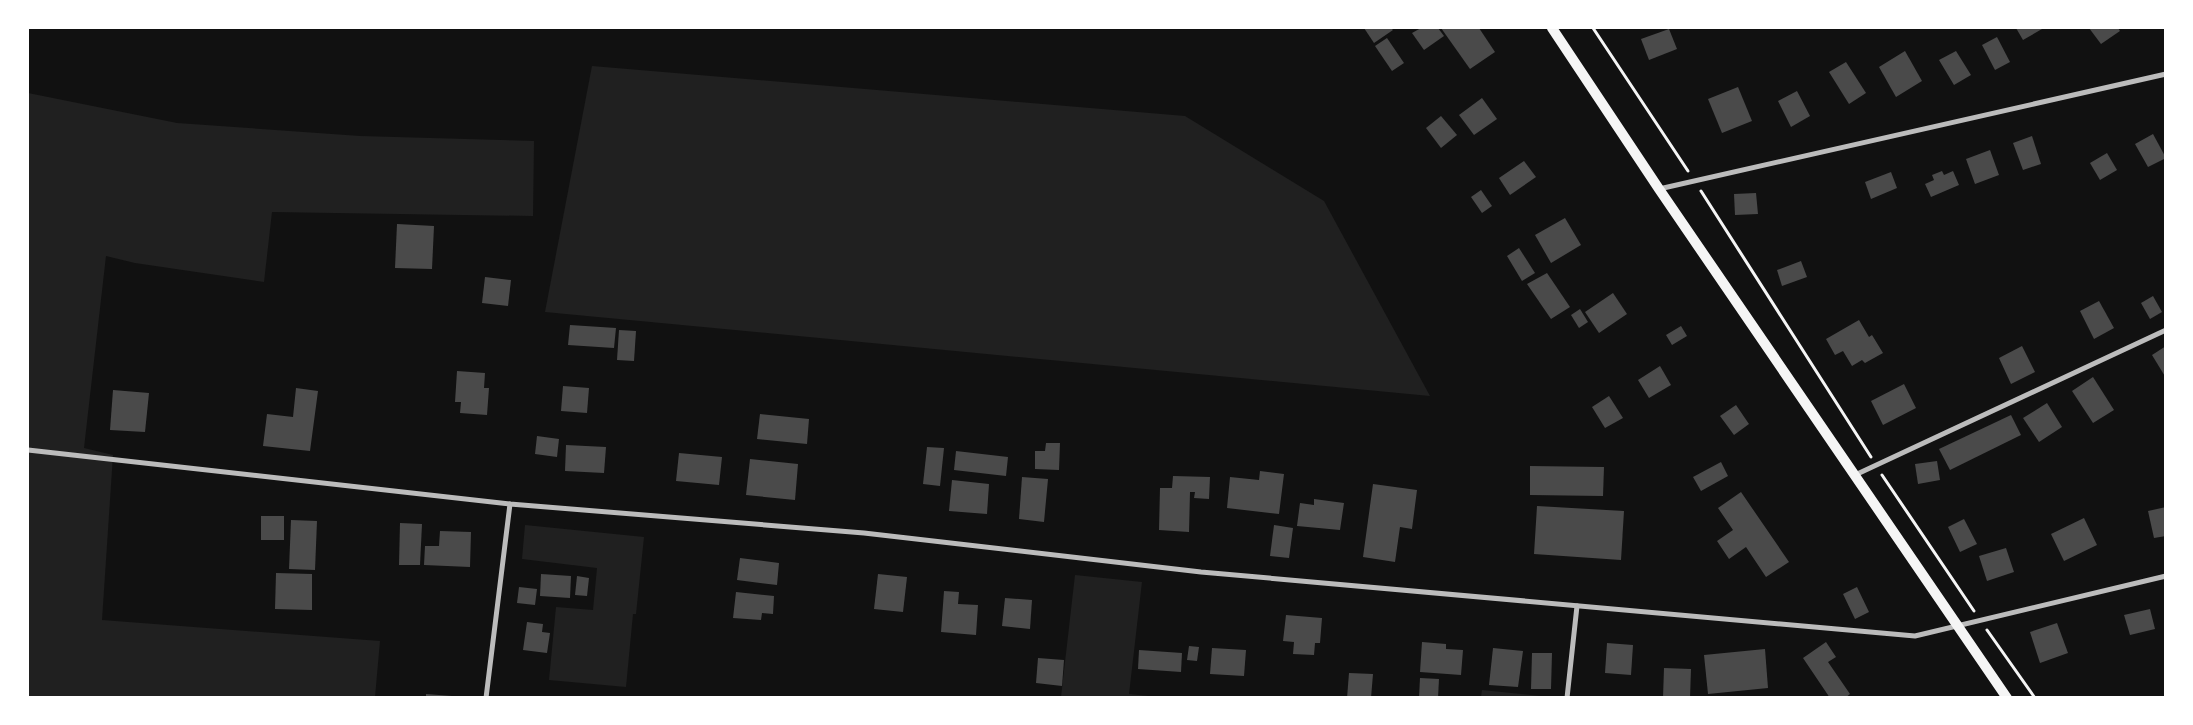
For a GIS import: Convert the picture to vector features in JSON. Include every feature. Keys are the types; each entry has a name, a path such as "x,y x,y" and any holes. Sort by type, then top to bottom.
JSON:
{"main road":[{"path":"1552,28 1659,189 2007,698"}],"street":[{"path":"1659,189 2166,74"},
{"path":"1855,476 2166,330"},
{"path":"28,450 510,504 864,533 1201,572 1915,636 2166,576"},
{"path":"486,698 510,504"},
{"path":"1567,698 1577,606"}],"path":[{"path":"1593,28 1695,182 1876,466 1980,621 2035,698"}],"shaded area":[{"path":"592,66 1185,116 1324,201 1430,396 545,312"},
{"path":"28,93 177,123 360,136 534,141 533,216 272,212 264,282 135,263 106,256 84,448 113,455 102,620 380,641 375,697 28,697"},
{"path":"525,525 644,537 636,614 633,614 626,687 549,680 556,607 593,610 597,568 522,559"},
{"path":"1075,575 1142,582 1129,694 1159,697 1061,697"},
{"path":"1482,690 1551,697 1481,697"}],"building":[{"path":"1364,28 1391,28 1393,30 1374,43"},
{"path":"1421,28 1438,28 1444,36 1424,50 1412,33"},
{"path":"1441,28 1479,28 1495,52 1470,69"},
{"path":"2016,28 2041,28 2042,29 2023,40"},
{"path":"2089,28 2118,28 2120,31 2101,44"},
{"path":"1669,29 1677,49 1649,60 1641,39"},
{"path":"1997,37 2010,62 1995,70 1982,45"},
{"path":"1387,38 1404,63 1392,71 1375,46"},
{"path":"1905,51 1922,81 1896,97 1879,67"},
{"path":"1956,51 1971,75 1954,85 1939,60"},
{"path":"1846,62 1866,93 1849,104 1829,72"},
{"path":"1738,87 1752,121 1722,133 1708,99"},
{"path":"1797,91 1810,116 1791,127 1778,101"},
{"path":"1482,98 1497,119 1474,135 1459,115"},
{"path":"1441,116 1457,135 1441,148 1426,128"},
{"path":"2153,134 2166,158 2148,167 2135,144"},
{"path":"2032,136 2041,164 2023,170 2013,143"},
{"path":"1990,150 1999,175 1975,184 1966,159"},
{"path":"2107,153 2117,170 2100,180 2090,163"},
{"path":"1524,161 1536,177 1510,195 1499,178"},
{"path":"1942,171 1944,175 1953,171 1959,185 1931,197 1925,184 1934,180 1932,175"},
{"path":"1891,172 1897,188 1871,199 1865,182"},
{"path":"1481,190 1492,206 1482,213 1471,197"},
{"path":"1756,193 1758,214 1735,215 1734,194"},
{"path":"1565,218 1581,245 1551,263 1535,235"},
{"path":"397,224 434,226 432,269 395,268"},
{"path":"1519,248 1535,273 1522,281 1507,256"},
{"path":"1801,261 1807,277 1782,286 1777,270"},
{"path":"1547,273 1570,307 1551,319 1527,284"},
{"path":"485,277 511,280 508,306 482,303"},
{"path":"1613,293 1627,314 1599,333 1585,312"},
{"path":"2153,296 2162,312 2150,319 2141,303"},
{"path":"2099,301 2114,328 2094,339 2080,311"},
{"path":"1580,309 1588,322 1579,328 1571,315"},
{"path":"1859,320 1869,337 1872,335 1883,353 1865,363 1862,360 1852,366 1843,351 1835,355 1826,339"},
{"path":"570,325 616,328 614,348 568,345"},
{"path":"1681,326 1687,336 1672,345 1666,335"},
{"path":"619,330 636,331 634,361 617,360"},
{"path":"2022,346 2035,372 2011,384 1999,358"},
{"path":"2166,346 2166,378 2152,355"},
{"path":"1660,366 1671,385 1649,398 1638,380"},
{"path":"457,371 485,373 484,388 489,388 487,415 460,413 461,402 455,402"},
{"path":"2093,377 2114,410 2093,423 2072,391"},
{"path":"1904,384 1916,408 1883,425 1871,401"},
{"path":"563,386 589,388 587,413 561,411"},
{"path":"296,388 318,391 310,451 263,446 267,414 293,417"},
{"path":"113,390 149,393 145,432 110,430"},
{"path":"1609,396 1623,418 1605,428 1592,407"},
{"path":"2047,403 2062,427 2039,442 2023,418"},
{"path":"1736,405 1749,424 1734,435 1720,416"},
{"path":"760,414 809,419 807,444 757,439"},
{"path":"2011,415 2021,435 1950,470 1939,449"},
{"path":"537,436 559,439 557,457 535,454"},
{"path":"1046,443 1060,443 1059,470 1035,469 1035,451 1045,451"},
{"path":"566,445 606,447 604,473 565,471"},
{"path":"927,447 944,448 940,486 923,484"},
{"path":"956,451 1008,457 1006,476 954,470"},
{"path":"679,453 722,457 719,485 676,481"},
{"path":"750,459 798,464 795,500 746,495"},
{"path":"1937,461 1940,480 1918,484 1915,464"},
{"path":"1721,462 1728,476 1701,491 1693,477"},
{"path":"1530,466 1604,467 1603,496 1530,495"},
{"path":"1260,471 1284,474 1279,514 1227,508 1230,477 1259,480"},
{"path":"1173,476 1210,477 1209,499 1194,498 1195,492 1190,492 1189,532 1159,530 1160,488 1172,488"},
{"path":"1022,477 1048,479 1044,522 1019,519"},
{"path":"952,480 989,484 987,514 949,511"},
{"path":"1373,484 1417,490 1412,529 1400,527 1395,562 1363,557"},
{"path":"1741,492 1789,562 1766,577 1746,547 1729,559 1717,541 1733,530 1718,508"},
{"path":"1314,499 1344,503 1340,530 1297,526 1300,503 1314,505"},
{"path":"1537,506 1624,511 1621,560 1534,554"},
{"path":"2166,507 2166,536 2154,538 2148,511"},
{"path":"261,516 284,516 284,540 261,540"},
{"path":"2084,518 2097,545 2064,561 2051,534"},
{"path":"1964,519 1977,544 1960,552 1948,527"},
{"path":"291,520 317,521 315,570 289,569"},
{"path":"400,523 422,524 420,565 399,565"},
{"path":"1274,525 1293,528 1289,558 1270,556"},
{"path":"440,531 471,532 470,567 424,565 425,546 439,546"},
{"path":"2006,548 2014,572 1987,581 1979,556"},
{"path":"740,558 779,563 777,585 737,580"},
{"path":"276,573 312,574 312,610 275,609"},
{"path":"541,574 571,576 570,598 540,596"},
{"path":"878,574 907,577 903,612 874,609"},
{"path":"577,576 589,578 587,596 575,595"},
{"path":"519,587 537,589 535,605 517,603"},
{"path":"1857,587 1869,612 1855,619 1843,594"},
{"path":"944,591 959,592 958,604 978,605 976,635 941,632"},
{"path":"736,592 774,596 773,614 762,613 761,620 733,618"},
{"path":"1005,598 1032,600 1030,629 1002,626"},
{"path":"2150,609 2155,629 2130,635 2124,615"},
{"path":"1286,615 1322,618 1320,643 1315,643 1314,655 1293,654 1294,642 1283,641"},
{"path":"527,622 543,624 542,632 550,633 547,653 523,650"},
{"path":"2057,623 2068,653 2040,663 2030,632"},
{"path":"1422,642 1446,644 1446,649 1463,650 1461,675 1420,672"},
{"path":"1826,642 1836,657 1828,662 1850,694 1845,698 1830,698 1803,658"},
{"path":"1607,643 1633,645 1631,675 1605,673"},
{"path":"1189,646 1199,647 1197,661 1187,660"},
{"path":"1212,648 1246,650 1244,676 1210,674"},
{"path":"1493,648 1523,651 1518,687 1489,685"},
{"path":"1765,649 1768,688 1708,694 1704,655"},
{"path":"1139,650 1182,653 1181,672 1138,669"},
{"path":"1532,653 1552,653 1551,689 1531,689"},
{"path":"1038,658 1064,660 1062,686 1036,683"},
{"path":"1664,668 1691,669 1690,698 1663,698"},
{"path":"1349,673 1373,674 1371,698 1347,698"},
{"path":"1420,678 1439,679 1438,698 1419,698"},
{"path":"426,694 452,696 452,698 426,698"}]}
